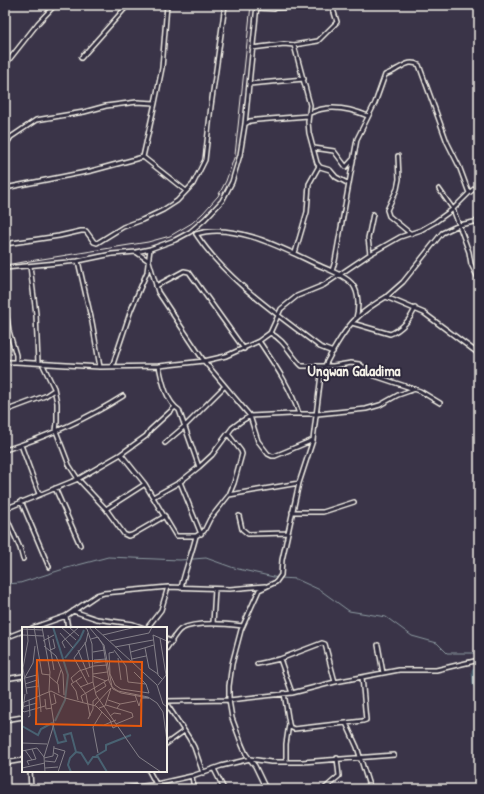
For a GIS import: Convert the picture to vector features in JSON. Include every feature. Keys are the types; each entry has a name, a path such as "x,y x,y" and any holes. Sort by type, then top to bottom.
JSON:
{"street":[{"path":"5,65 38,23 55,5"},
{"path":"81,58 128,5"},
{"path":"143,157 162,68 167,5"},
{"path":"5,244 82,231 86,231 94,242 97,243 123,227 163,210 177,201 193,184 205,160 225,5"},
{"path":"5,268 78,261 112,254 150,249 175,240 190,232 205,219 222,201 232,182 240,155 245,124 252,48 257,6 274,9 276,6 327,5 333,9 337,21 318,40 294,45 284,44 252,48"},
{"path":"294,45 310,105 310,133 319,166 309,184 307,212 295,253"},
{"path":"332,271 357,139 375,103 385,75 408,63 418,64 447,142 459,166 469,193"},
{"path":"249,84 304,79"},
{"path":"5,146 11,137 36,120 84,112 106,106 137,102 155,103"},
{"path":"245,124 250,121 257,120 309,115 316,110 329,108 345,108 368,116"},
{"path":"314,148 324,148 334,151 346,167 354,158"},
{"path":"398,156 399,179 397,189 387,210 389,216 411,234"},
{"path":"143,157 186,191"},
{"path":"5,188 92,171 143,157"},
{"path":"319,166 330,170 336,177 349,184"},
{"path":"5,362 40,363 100,368 159,366 204,361 226,356 244,349 270,333 278,314 286,304 298,296 324,286 370,254 400,237 421,230 453,209 479,185"},
{"path":"439,189 453,209 469,252 471,264 478,278"},
{"path":"370,254 368,238 373,214"},
{"path":"266,789 255,766 242,745 232,718 228,686 232,664 243,626 260,590 276,582 281,575 282,560 292,512 299,483 313,440 321,375 324,366 356,318 386,297 403,282 425,253 442,234 459,226 479,221"},
{"path":"190,232 196,234 222,230 262,240 295,253 340,275 353,284 356,292 358,302 358,312 356,318"},
{"path":"196,234 202,243 235,280 320,347 333,352"},
{"path":"112,367 131,310 148,272 150,249"},
{"path":"136,252 149,261 156,286 161,297 204,361 250,416 258,441 268,454 272,456 313,440"},
{"path":"78,261 92,322 100,368"},
{"path":"30,266 40,363 54,390 57,404 56,431 69,465 78,479 106,509 124,534 128,536 132,535 165,516"},
{"path":"156,286 184,271 189,272 244,349"},
{"path":"386,297 414,308 435,321 479,354"},
{"path":"5,304 16,362"},
{"path":"352,323 390,334 397,331 412,316 414,308"},
{"path":"270,333 282,340 302,366 324,366 351,363 359,364 376,376 415,389 440,403"},
{"path":"259,341 287,386 299,414"},
{"path":"159,366 164,387 174,408 179,410 199,467"},
{"path":"165,443 185,426 225,386"},
{"path":"153,498 180,482 199,467 212,455 232,428 250,416 317,414 366,408 380,405 398,394 415,389"},
{"path":"5,411 45,396 54,390"},
{"path":"5,450 56,431 123,396"},
{"path":"5,509 21,501 78,479 121,454 146,436 150,430 174,408"},
{"path":"121,454 145,484 176,536 196,536 204,532 210,519 229,495 234,483 242,454 241,450 228,434"},
{"path":"20,445 39,494"},
{"path":"180,482 201,534"},
{"path":"229,495 299,483"},
{"path":"106,509 145,484"},
{"path":"55,488 80,545"},
{"path":"21,501 49,567"},
{"path":"292,512 323,512 354,502"},
{"path":"5,514 23,558"},
{"path":"239,516 242,529 248,534 288,533"},
{"path":"181,588 196,536"},
{"path":"35,627 66,616 97,595 104,593 168,587 230,589 266,586"},
{"path":"148,627 161,610 168,587"},
{"path":"213,623 215,589"},
{"path":"73,611 97,619 133,624 141,627"},
{"path":"66,616 68,627"},
{"path":"167,648 181,630 213,623 243,626"},
{"path":"5,638 22,631"},
{"path":"167,640 172,642"},
{"path":"258,664 322,643 325,644 335,682"},
{"path":"378,645 383,673"},
{"path":"280,658 292,693"},
{"path":"167,702 229,700 292,693 335,682 398,670 436,670 479,660"},
{"path":"5,679 22,676"},
{"path":"289,724 290,727 294,729 366,720 362,677"},
{"path":"284,693 289,724 286,744 286,762"},
{"path":"167,704 194,747 203,772"},
{"path":"5,720 22,717"},
{"path":"346,723 357,747 359,758 370,789"},
{"path":"167,743 184,731"},
{"path":"117,789 154,784 192,776 250,759 286,762 394,755"},
{"path":"324,789 339,776 337,758"},
{"path":"5,763 22,760"},
{"path":"214,769 224,789"},
{"path":"30,772 31,789"},
{"path":"150,772 154,784 153,789"},
{"path":"192,776 194,789"}],"waterway":[{"path":"5,584 20,583 108,557 180,560 206,558 234,568 278,578"},
{"path":"281,578 296,579 320,590 349,611 386,617 412,636 437,643 447,653 479,653"},
{"path":"479,669 475,671 476,684 479,688"}],"railway":[{"path":"5,265 148,242 170,236 192,223 203,213 218,196 226,181 235,155 251,5"}],"district":[{"name":"Ungwan Galadima","path":"354,371"}]}
